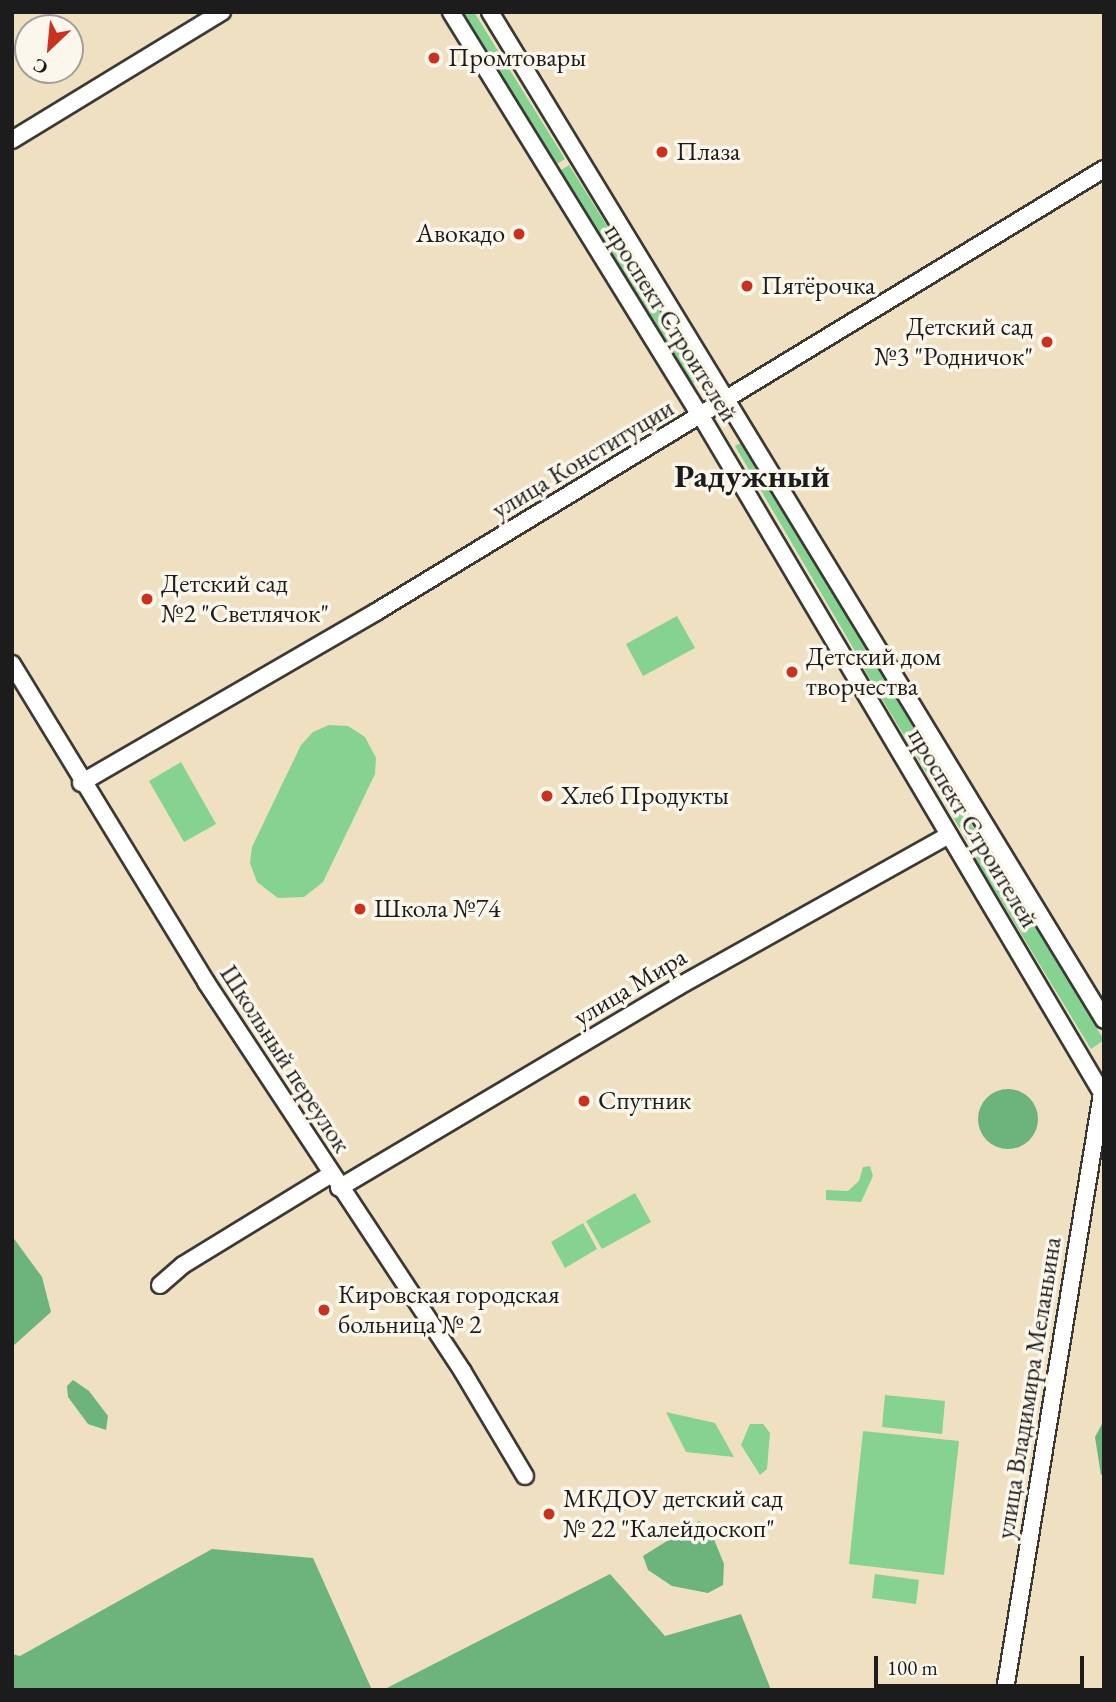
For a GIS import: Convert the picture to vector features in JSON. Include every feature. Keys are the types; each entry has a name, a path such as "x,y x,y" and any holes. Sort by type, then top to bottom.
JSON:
{"street":[{"path":"12,140 222,12"},
{"name":"проспект Строителей","path":"451,12 701,416 1103,1093"},
{"name":"проспект Строителей","path":"490,12 729,399 1104,1020"},
{"name":"улица Конституции","path":"81,783 376,612 1104,169"},
{"name":"Школьный переулок","path":"12,664 81,783 335,1181 463,1372 525,1476"},
{"name":"улица Мира","path":"160,1285 183,1265 949,835"},
{"name":"улица Владимира Меланьина","path":"1005,1690 1103,1093"}],"green space":[{"path":"458,12 474,12 565,159 554,166"},
{"path":"569,165 702,378 691,385 558,172"},
{"path":"746,440 872,657 862,663 735,446"},
{"path":"677,616 695,648 643,676 626,644"},
{"path":"875,663 981,841 971,847 864,669"},
{"path":"329,725 348,726 365,737 376,758 375,774 323,882 304,897 278,898 257,882 250,863 252,847 301,745 313,732"},
{"path":"181,762 216,824 184,842 149,781"},
{"path":"989,850 1104,1040 1091,1049 975,858"},
{"path":"1002,1089 1014,1089 1033,1102 1038,1119 1036,1131 1025,1144 1014,1149 1002,1149 983,1136 978,1125 978,1113 991,1094"},
{"path":"870,1166 873,1176 861,1202 826,1200 826,1190 848,1191 859,1181 863,1167"},
{"path":"635,1193 651,1222 602,1249 586,1221"},
{"path":"583,1223 597,1249 565,1268 551,1242"},
{"path":"12,1236 42,1277 51,1312 12,1347"},
{"path":"73,1380 89,1391 108,1416 106,1430 88,1424 68,1397 67,1386"},
{"path":"885,1395 945,1401 942,1434 882,1427"},
{"path":"666,1412 715,1423 734,1457 686,1452"},
{"path":"1103,1422 1104,1473 1101,1475 1095,1437"},
{"path":"750,1424 763,1424 770,1433 767,1469 760,1475 741,1445"},
{"path":"863,1431 959,1441 944,1575 849,1564"},
{"path":"699,1521 711,1532 724,1564 723,1585 708,1593 672,1586 648,1570 643,1556"},
{"path":"212,1549 313,1558 372,1690 12,1690 12,1654 20,1656"},
{"path":"610,1574 665,1636 741,1614 771,1690 383,1690"},
{"path":"875,1574 919,1580 916,1604 872,1598"}],"place":[{"name":"Промтовары","path":"434,58"},
{"name":"Плаза","path":"662,152"},
{"name":"Авокадо","path":"519,234"},
{"name":"Пятёрочка","path":"747,286"},
{"name":"Детский сад №3 \"Родничок\"","path":"1047,342"},
{"name":"Детский сад №2 \"Светлячок\"","path":"147,599"},
{"name":"Детский дом творчества","path":"792,672"},
{"name":"Хлеб Продукты","path":"547,796"},
{"name":"Школа №74","path":"360,909"},
{"name":"Спутник","path":"584,1101"},
{"name":"Кировская городская больница № 2","path":"324,1310"},
{"name":"МКДОУ детский сад № 22 \"Калейдоскоп\"","path":"549,1514"}],"district":[{"name":"Радужный","path":"752,476"}]}
